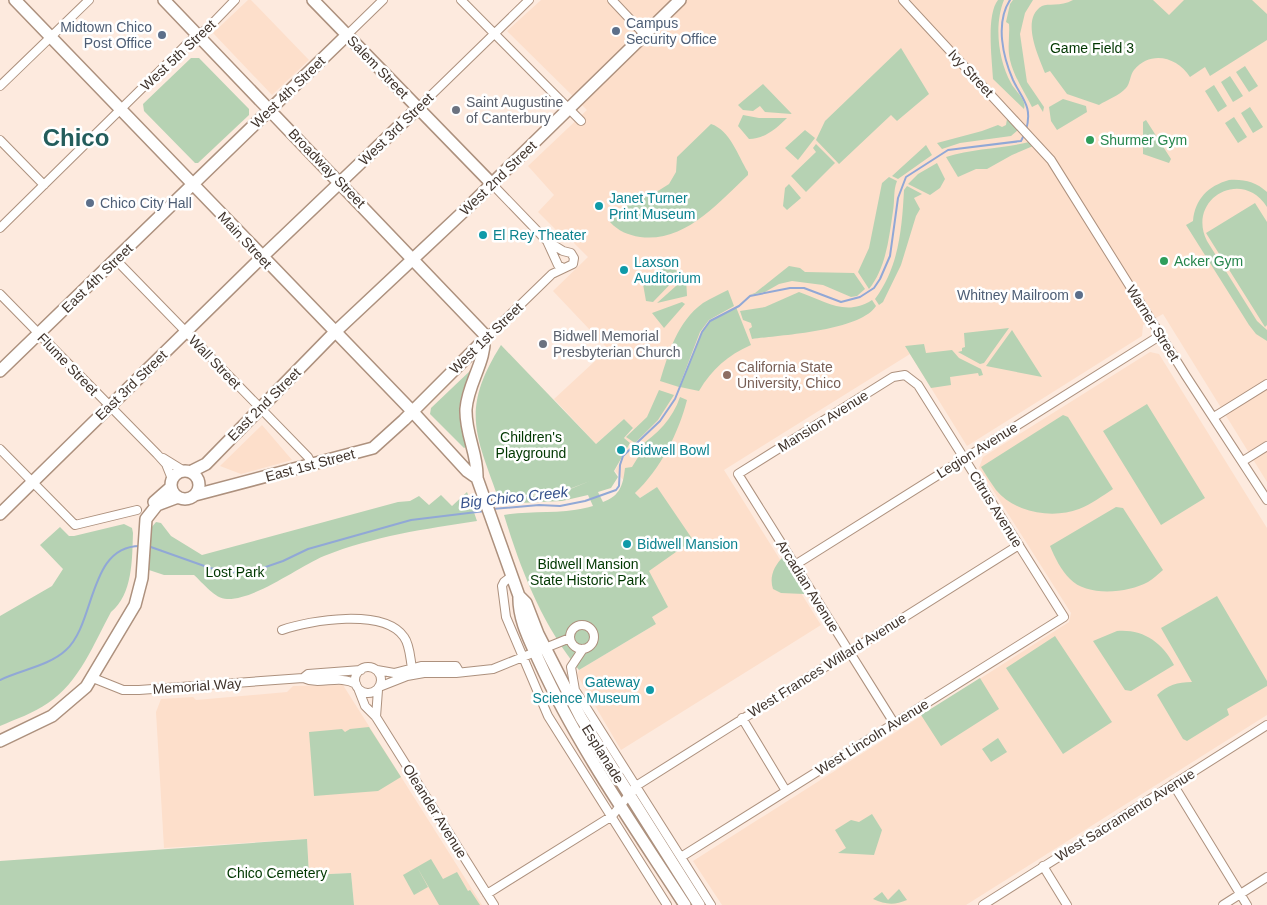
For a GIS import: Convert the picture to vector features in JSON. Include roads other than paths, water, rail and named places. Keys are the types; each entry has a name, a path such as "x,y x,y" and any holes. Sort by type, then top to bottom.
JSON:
{"street":[{"name":"Main Street","path":"15,0 334,333 412,411 467,471 477,478"},
{"path":"0,86 88,0"},
{"name":"Broadway Street","path":"164,0 199,34 481,329 484,340"},
{"name":"West 5th Street","path":"0,228 235,0"},
{"name":"Salem Street","path":"313,0 547,241 557,257"},
{"name":"West 4th Street","path":"193,184 383,0"},
{"path":"461,0 580,121"},
{"name":"West 3rd Street","path":"262,257 529,0"},
{"path":"612,0 644,34"},
{"name":"West 2nd Street","path":"334,333 492,184 680,0"},
{"name":"Ivy Street","path":"903,0 1038,145"},
{"path":"0,140 44,185"},
{"name":"Warner Street","path":"1038,145 1051,160 1160,336 1267,500"},
{"name":"East 4th Street","path":"0,371 193,184"},
{"name":"Salem Street","path":"547,241 563,251"},
{"path":"563,251 571,253 574,261 571,266 563,268 558,265 557,257 563,251"},
{"name":"East 3rd Street","path":"0,514 262,257"},
{"name":"Wall Street","path":"116,260 308,457 312,465"},
{"name":"West 1st Street","path":"412,411 552,274 563,268"},
{"name":"Flume Street","path":"0,294 157,454 166,464 172,483"},
{"name":"East 2nd Street","path":"187,471 206,464 334,333"},
{"name":"Legion Avenue","path":"795,565 1160,336"},
{"name":"Esplanade","path":"484,340 484,353 470,388 466,411 467,432 477,466 477,478 519,596 526,603 540,651 563,712 685,905"},
{"name":"Mansion Avenue","path":"738,474 894,377 905,375 910,377"},
{"name":"Citrus Avenue","path":"910,377 918,385 1064,617"},
{"path":"1214,417 1267,384"},
{"name":"East 1st Street","path":"194,495 372,448 412,411"},
{"path":"1243,461 1267,446"},
{"path":"0,449 75,525 136,510"},
{"name":"Flume Street","path":"157,454 187,471"},
{"path":"0,741 52,716 79,695 93,678 132,612 139,592 141,534 139,522 143,512 172,483 177,473 187,471 199,482 198,491 187,499 178,497 161,502 152,510 141,534"},
{"name":"Arcadian Avenue","path":"738,474 894,723"},
{"path":"172,483 178,497"},
{"name":"West Frances Willard Avenue","path":"612,816 633,790 742,718 1019,545"},
{"path":"512,576 504,582 502,591 506,617 548,716 665,904"},
{"name":"West Lincoln Avenue","path":"681,857 1064,617"},
{"path":"282,630 300,623 356,619 380,622 394,628 404,637 412,668"},
{"path":"460,671 456,666 412,668 394,673 371,667 361,670 356,678 357,686 367,693 407,676 492,669 570,638 575,628 582,625 589,627 594,633 593,641 583,649 571,667 574,686 633,790 681,857 711,905"},
{"path":"570,638 573,645 583,649"},
{"name":"Esplanade","path":"540,651 581,718 633,790 699,905"},
{"name":"Memorial Way","path":"303,678 308,674 361,670"},
{"path":"376,718 381,680 377,670"},
{"name":"Memorial Way","path":"93,678 118,688 139,690 303,678 309,680 344,679 357,686"},
{"name":"Oleander Avenue","path":"357,686 365,706 376,718 494,905"},
{"path":"742,718 786,791"},
{"name":"West Sacramento Avenue","path":"982,905 1267,725"},
{"path":"1173,784 1247,905"},
{"path":"487,894 612,816"},
{"path":"665,904 681,857"},
{"path":"1043,866 1068,905"},
{"path":"1224,905 1267,878"}],"waterway":[{"name":"Big Chico Creek","path":"1010,0 1005,9 1002,40 1009,71 1026,103 1028,115 1026,130"},
{"name":"Big Chico Creek","path":"492,509 539,505 560,506 585,501 616,490 619,486 620,465 623,456 660,421 675,399 702,332 710,321 739,306 750,296 790,288 804,288 841,302 860,297 874,288 890,256 898,198 906,177 948,150 1021,141 1024,135"},
{"name":"Big Chico Creek","path":"148,546 210,568 228,572 251,572 283,561 308,549 411,520 485,511"},
{"name":"Big Chico Creek","path":"0,680 43,664 66,650 76,638 102,571 111,558 124,549 141,546"}],"place":[{"name":"Campus Security Office","path":"616,31"},
{"name":"Midtown Chico Post Office","path":"162,35"},
{"name":"Saint Augustine of Canterbury","path":"456,110"},
{"name":"Shurmer Gym","path":"1090,140"},
{"name":"Chico City Hall","path":"90,203"},
{"name":"Janet Turner Print Museum","path":"599,206"},
{"name":"El Rey Theater","path":"483,235"},
{"name":"Acker Gym","path":"1164,261"},
{"name":"Laxson Auditorium","path":"624,270"},
{"name":"Whitney Mailroom","path":"1079,295"},
{"name":"Bidwell Memorial Presbyterian Church","path":"543,344"},
{"name":"California State University, Chico","path":"727,375"},
{"name":"Bidwell Bowl","path":"621,450"},
{"name":"Bidwell Mansion","path":"627,544"},
{"name":"Gateway Science Museum","path":"650,690"}],"district":[{"name":"Chico","path":"76,137"}],"park label":[{"name":"Game Field 3","path":"1092,48"},
{"name":"Children's Playground","path":"531,446"},
{"name":"Lost Park","path":"235,572"},
{"name":"Bidwell Mansion State Historic Park","path":"588,572"},
{"name":"Chico Cemetery","path":"277,873"}]}
